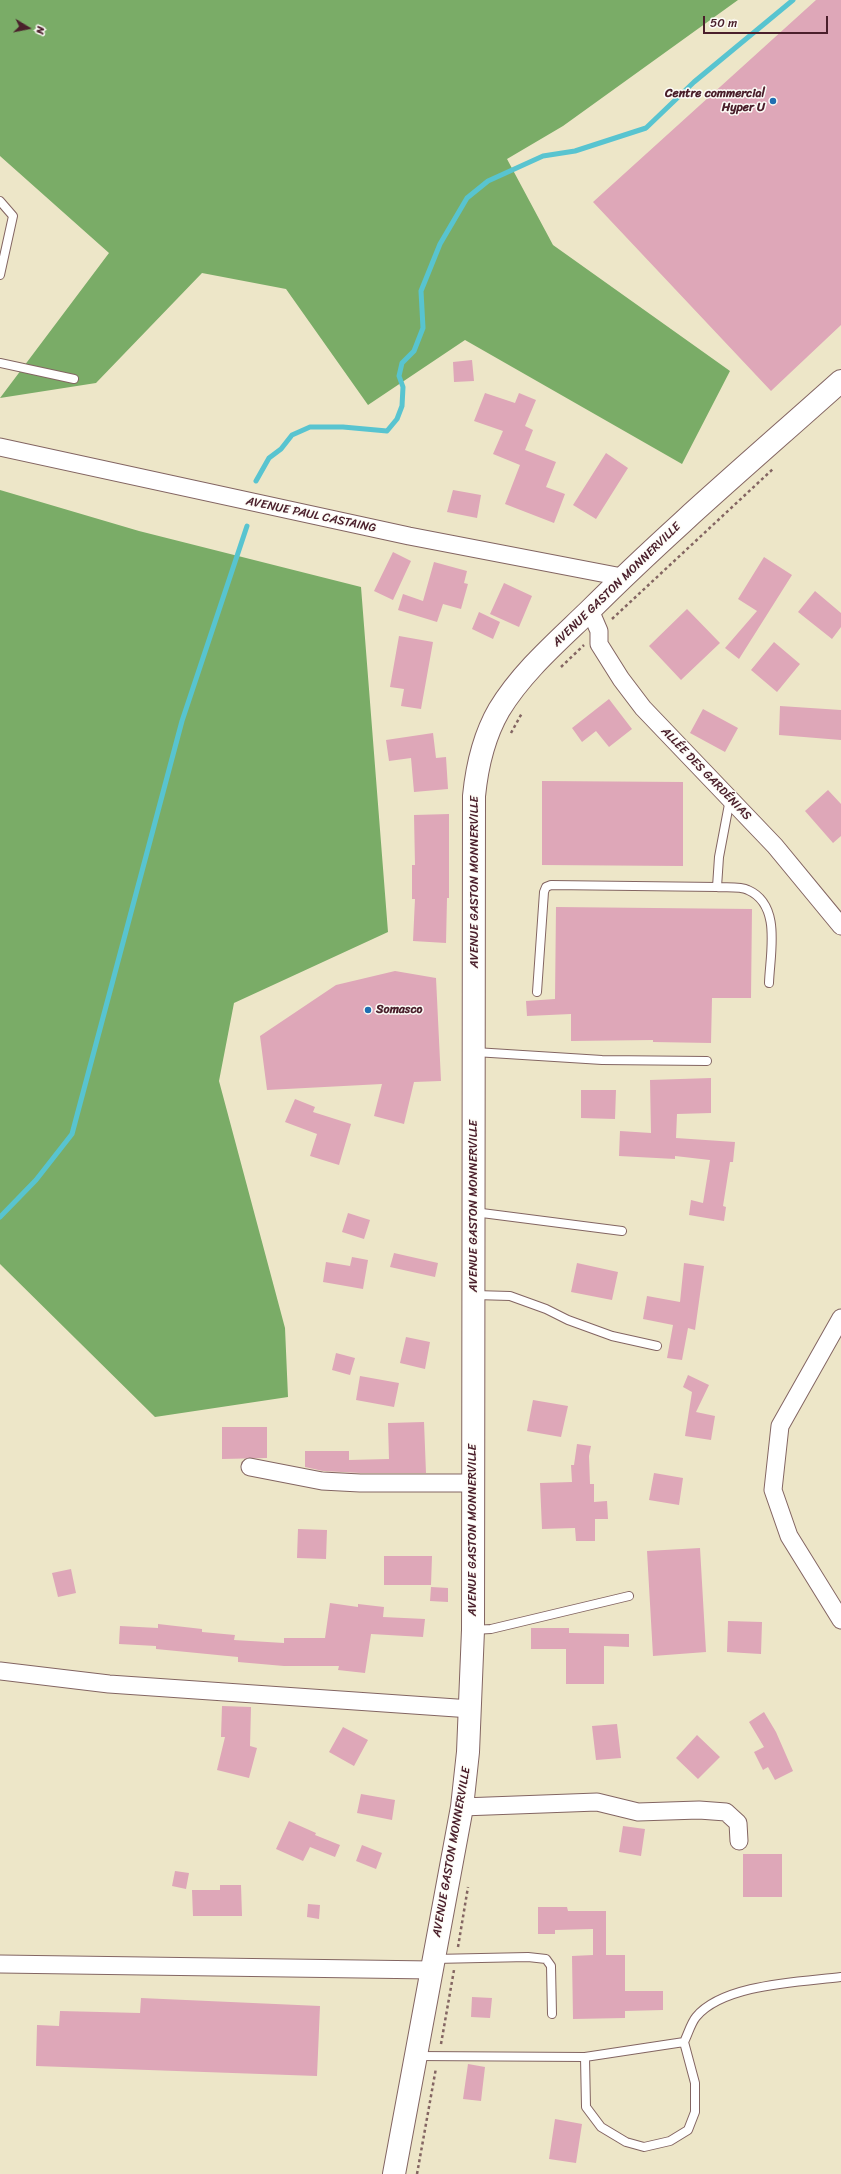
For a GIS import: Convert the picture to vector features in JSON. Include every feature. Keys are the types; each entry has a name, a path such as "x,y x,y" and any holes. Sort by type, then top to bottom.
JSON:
{"main road":[{"name":"AVENUE GASTON MONNERVILLE","path":"394,2174 462,1807 471,1709 473,1630 474,796 482,750 494,721 511,693 528,672 622,577 841,381"}],"street":[{"name":"AVENUE PAUL CASTAING","path":"0,447 409,536 622,577"},
{"name":"ALLÉE DES GARDÉNIAS","path":"590,610 599,631 599,644 621,680 666,733 775,846 841,926"},
{"path":"841,1318 780,1426 773,1490 788,1536 841,1620"},
{"path":"250,1467 322,1481 360,1483 473,1483"},
{"path":"0,1671 109,1684 471,1709"},
{"path":"462,1807 597,1802 638,1812 698,1810 726,1812 738,1823 739,1841"},
{"path":"0,1964 433,1965"}],"lane":[{"path":"0,201 13,216 0,275"},
{"path":"0,363 74,380"},
{"path":"717,887 719,858 731,799"},
{"path":"537,992 546,887 551,885 717,887 747,890 767,906 771,922 769,983"},
{"path":"474,1052 602,1060 707,1061"},
{"path":"474,1212 622,1231"},
{"path":"474,1295 510,1296 540,1306 568,1320 612,1336 657,1346"},
{"path":"473,1630 490,1629 629,1596"},
{"path":"433,1965 528,1957 546,1959 551,1966 552,2014"},
{"path":"585,2057 586,2107 601,2127 626,2142 644,2147 670,2141 688,2130 695,2112 695,2083 684,2042 696,2017 717,1999 761,1987 841,1977"},
{"path":"417,2056 585,2057 684,2042"}],"green space":[{"path":"0,0 738,0 563,126 507,159 553,245 730,371 682,464 465,340 368,405 286,289 202,273 96,383 0,398 109,253 0,156"},
{"path":"0,490 139,531 361,587 388,932 234,1003 219,1081 285,1328 288,1397 155,1417 0,1264"}],"building":[{"name":"Centre commercial Hyper U","path":"816,0 841,0 841,325 771,391 593,202"},
{"path":"472,360 474,381 454,382 453,362"},
{"path":"485,393 515,403 519,393 536,400 525,426 533,430 525,450 556,462 546,487 565,494 554,523 505,504 520,465 493,454 503,431 474,421"},
{"path":"606,453 628,468 596,519 573,505"},
{"path":"453,490 481,495 477,518 447,512"},
{"path":"393,552 411,561 393,600 374,591"},
{"path":"764,557 792,575 739,659 725,648 757,611 738,599"},
{"path":"434,562 467,571 464,583 468,584 461,609 443,604 437,622 398,610 403,594 423,601"},
{"path":"504,583 532,596 519,627 490,614"},
{"path":"815,591 841,613 841,627 832,639 798,612"},
{"path":"687,609 720,643 681,680 649,646"},
{"path":"479,612 500,622 493,639 472,629"},
{"path":"399,636 433,642 421,709 401,706 404,689 390,687"},
{"path":"774,642 800,664 777,692 751,670"},
{"path":"609,699 632,729 609,747 596,731 582,742 572,728"},
{"path":"780,706 841,710 841,740 779,735"},
{"path":"703,709 738,728 725,752 690,733"},
{"path":"433,733 436,758 446,757 448,789 414,792 411,758 389,761 386,740"},
{"path":"542,781 683,782 683,866 542,865"},
{"path":"828,790 841,804 841,836 833,843 805,811"},
{"path":"449,814 449,898 447,898 446,943 413,941 415,899 412,899 412,865 415,865 414,815"},
{"path":"556,907 752,909 751,998 712,998 711,1043 653,1042 653,1040 571,1041 571,1014 527,1016 526,1001 555,999"},
{"name":"Somasco","path":"395,971 436,978 441,1081 414,1082 404,1124 374,1116 382,1084 267,1090 260,1036 336,985"},
{"path":"711,1078 711,1113 677,1114 676,1138 735,1142 733,1162 730,1162 723,1206 726,1207 724,1221 689,1215 691,1200 703,1203 710,1160 675,1156 675,1159 619,1156 620,1131 651,1133 650,1080"},
{"path":"581,1090 616,1090 615,1119 581,1118"},
{"path":"295,1099 315,1107 313,1112 351,1124 339,1165 310,1156 317,1134 285,1122"},
{"path":"348,1213 370,1220 364,1239 342,1232"},
{"path":"394,1253 438,1263 435,1277 390,1267"},
{"path":"352,1257 368,1260 363,1289 323,1282 326,1262 350,1266"},
{"path":"577,1263 618,1272 612,1300 571,1292"},
{"path":"684,1263 704,1266 695,1330 688,1328 682,1360 667,1358 673,1325 643,1319 647,1296 680,1302"},
{"path":"406,1337 430,1342 425,1369 400,1363"},
{"path":"336,1353 355,1358 350,1375 332,1370"},
{"path":"688,1375 709,1385 696,1412 715,1416 711,1440 685,1436 692,1392 683,1387"},
{"path":"360,1376 399,1383 394,1407 356,1400"},
{"path":"533,1400 568,1406 561,1437 527,1431"},
{"path":"424,1422 426,1473 360,1473 323,1471 305,1467 305,1451 349,1451 349,1460 389,1459 388,1423"},
{"path":"222,1427 267,1427 267,1458 222,1459"},
{"path":"577,1444 591,1446 589,1456 590,1484 594,1484 594,1502 607,1501 608,1519 595,1519 595,1541 576,1541 575,1528 542,1529 540,1483 572,1482 571,1465 574,1465"},
{"path":"654,1473 683,1478 679,1505 649,1500"},
{"path":"298,1529 327,1530 326,1559 297,1558"},
{"path":"700,1548 706,1652 653,1656 647,1551"},
{"path":"384,1556 432,1556 431,1585 384,1585"},
{"path":"71,1569 76,1593 58,1597 52,1573"},
{"path":"431,1587 448,1588 448,1602 430,1601"},
{"path":"330,1603 358,1607 358,1604 384,1607 383,1617 425,1619 423,1637 371,1634 365,1673 338,1670 339,1666 284,1666 238,1662 238,1657 156,1649 156,1646 119,1644 120,1626 158,1628 158,1624 202,1629 202,1632 235,1635 234,1640 284,1643 284,1638 325,1638"},
{"path":"728,1621 762,1622 761,1654 727,1652"},
{"path":"531,1628 569,1628 569,1633 629,1634 629,1647 604,1646 604,1684 566,1684 566,1649 531,1649"},
{"path":"222,1706 251,1707 250,1746 257,1748 249,1778 217,1770 225,1737 221,1737"},
{"path":"764,1712 776,1732 793,1771 775,1780 768,1767 763,1770 754,1752 764,1747 749,1722"},
{"path":"617,1724 621,1758 596,1760 592,1726"},
{"path":"343,1727 368,1740 354,1766 329,1752"},
{"path":"697,1735 720,1757 698,1779 676,1758"},
{"path":"361,1794 395,1800 392,1820 357,1813"},
{"path":"289,1821 316,1833 315,1835 340,1845 335,1857 310,1847 303,1861 276,1849"},
{"path":"623,1826 645,1829 641,1856 619,1852"},
{"path":"362,1845 382,1853 376,1869 356,1861"},
{"path":"743,1854 782,1854 782,1897 743,1897"},
{"path":"175,1871 189,1873 186,1889 172,1886"},
{"path":"220,1885 241,1885 242,1916 193,1916 192,1890 220,1890"},
{"path":"308,1904 320,1905 319,1919 307,1917"},
{"path":"538,1907 567,1907 568,1911 606,1911 606,1955 625,1955 625,1991 663,1991 663,2010 625,2011 625,2018 573,2019 572,1956 593,1955 593,1929 555,1930 555,1934 538,1934"},
{"path":"472,1997 492,1998 490,2018 471,2017"},
{"path":"141,1998 320,2006 317,2076 36,2066 37,2025 59,2026 60,2011 140,2013"},
{"path":"468,2064 485,2067 481,2101 463,2099"},
{"path":"555,2119 582,2124 576,2163 549,2159"}],"waterway":[{"path":"256,481 269,458 281,449 292,435 310,427 343,427 387,431 397,419 402,406 403,387 399,376 402,363 414,351 423,328 421,291 440,244 467,198 488,181 543,156 575,151 646,128 694,82 793,0"},
{"path":"0,1217 36,1180 72,1134 182,721 247,526"}],"place":[{"name":"Centre commercial Hyper U","path":"773,101"},
{"name":"Somasco","path":"368,1010"}]}
